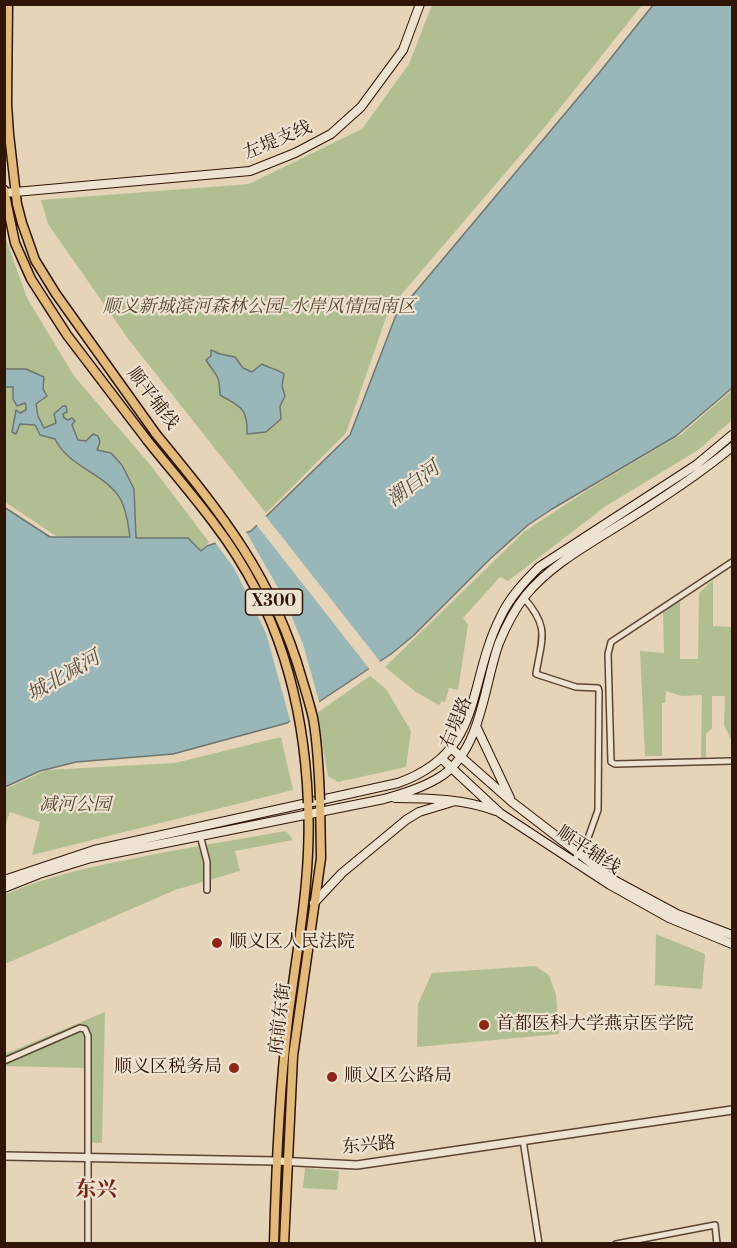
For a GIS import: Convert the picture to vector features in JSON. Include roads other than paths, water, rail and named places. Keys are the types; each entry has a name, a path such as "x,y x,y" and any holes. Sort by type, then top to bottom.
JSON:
{"main road":[{"name":"顺平辅线","path":"8,4 7,104 16,192 22,223 35,261 156,434 231,528 264,582 295,653 312,715 320,800"},
{"name":"左堤支线","path":"5,192 250,171 295,153 331,134 361,108 403,51 420,4"},
{"name":"顺平辅线","path":"5,192 15,243 31,279 67,335 216,526 266,609 282,648 293,685 305,754 308,803"},
{"name":"右堤路","path":"4,879 94,850 398,783 418,776 442,759 460,737 500,618 524,582 539,567 696,465 732,435"},
{"name":"右堤路","path":"4,888 91,858 384,799 426,785 452,767 461,756 476,726 499,644 511,617 536,584 557,566 699,474 732,447"},
{"path":"476,726 512,802"},
{"name":"顺平辅线","path":"451,748 575,858 610,885 669,918 732,944"},
{"name":"顺平辅线","path":"442,759 500,813 575,858 677,914 732,935"},
{"path":"384,799 416,798 474,804 500,813"},
{"name":"府前东街","path":"284,1244 295,1041 321,858 320,800"},
{"path":"314,903 342,873 406,820 419,812 452,802"},
{"name":"府前东街","path":"274,1244 284,1056 305,882 308,803"}],"street":[{"path":"732,562 611,642 608,654 611,762 615,764 732,761"},
{"path":"524,598 540,619 543,627 536,674 576,687 598,688 599,691 598,810 588,838 575,858"},
{"path":"200,835 207,862 207,890"},
{"path":"4,1061 80,1028 85,1029 88,1036 88,1244"},
{"name":"东兴路","path":"4,1155 287,1161 357,1165 732,1110"},
{"path":"523,1140 539,1244"},
{"path":"616,1244 715,1225 717,1244"}],"water":[{"path":"653,5 732,5 732,388 676,436 528,525 490,559 413,636 391,654 287,723 173,754 76,762 40,771 5,787 4,507 50,537 130,537 121,500 106,483 69,457 55,439 40,435 35,425 20,424 16,434 12,432 16,410 20,413 26,410 26,406 25,403 17,406 13,399 13,387 5,387 5,369 26,369 44,377 43,389 47,396 36,404 38,416 44,428 56,423 54,414 66,406 67,412 63,414 64,418 68,420 72,418 75,421 72,425 78,440 86,441 93,434 98,436 100,442 97,450 111,453 122,465 134,489 136,538 188,538 201,551 207,546 251,531 350,435 396,315 599,73"},
{"path":"211,350 235,357 243,368 252,372 262,364 284,374 282,386 285,396 280,406 281,419 266,432 247,434 244,413 233,402 220,395 218,379 206,360 211,356"}],"place":[{"name":"顺义区人民法院","path":"217,943"},
{"name":"首都医科大学燕京医学院","path":"484,1025"},
{"name":"顺义区税务局","path":"234,1068"},
{"name":"顺义区公路局","path":"332,1077"}],"district":[{"name":"东兴","path":"96,1191"}],"park label":[{"name":"顺义新城滨河森林公园-水岸风情园南区","path":"259,308"},
{"name":"减河公园","path":"75,806"}],"water label":[{"name":"潮白河","path":"414,485"},
{"name":"城北减河","path":"64,677"}]}
